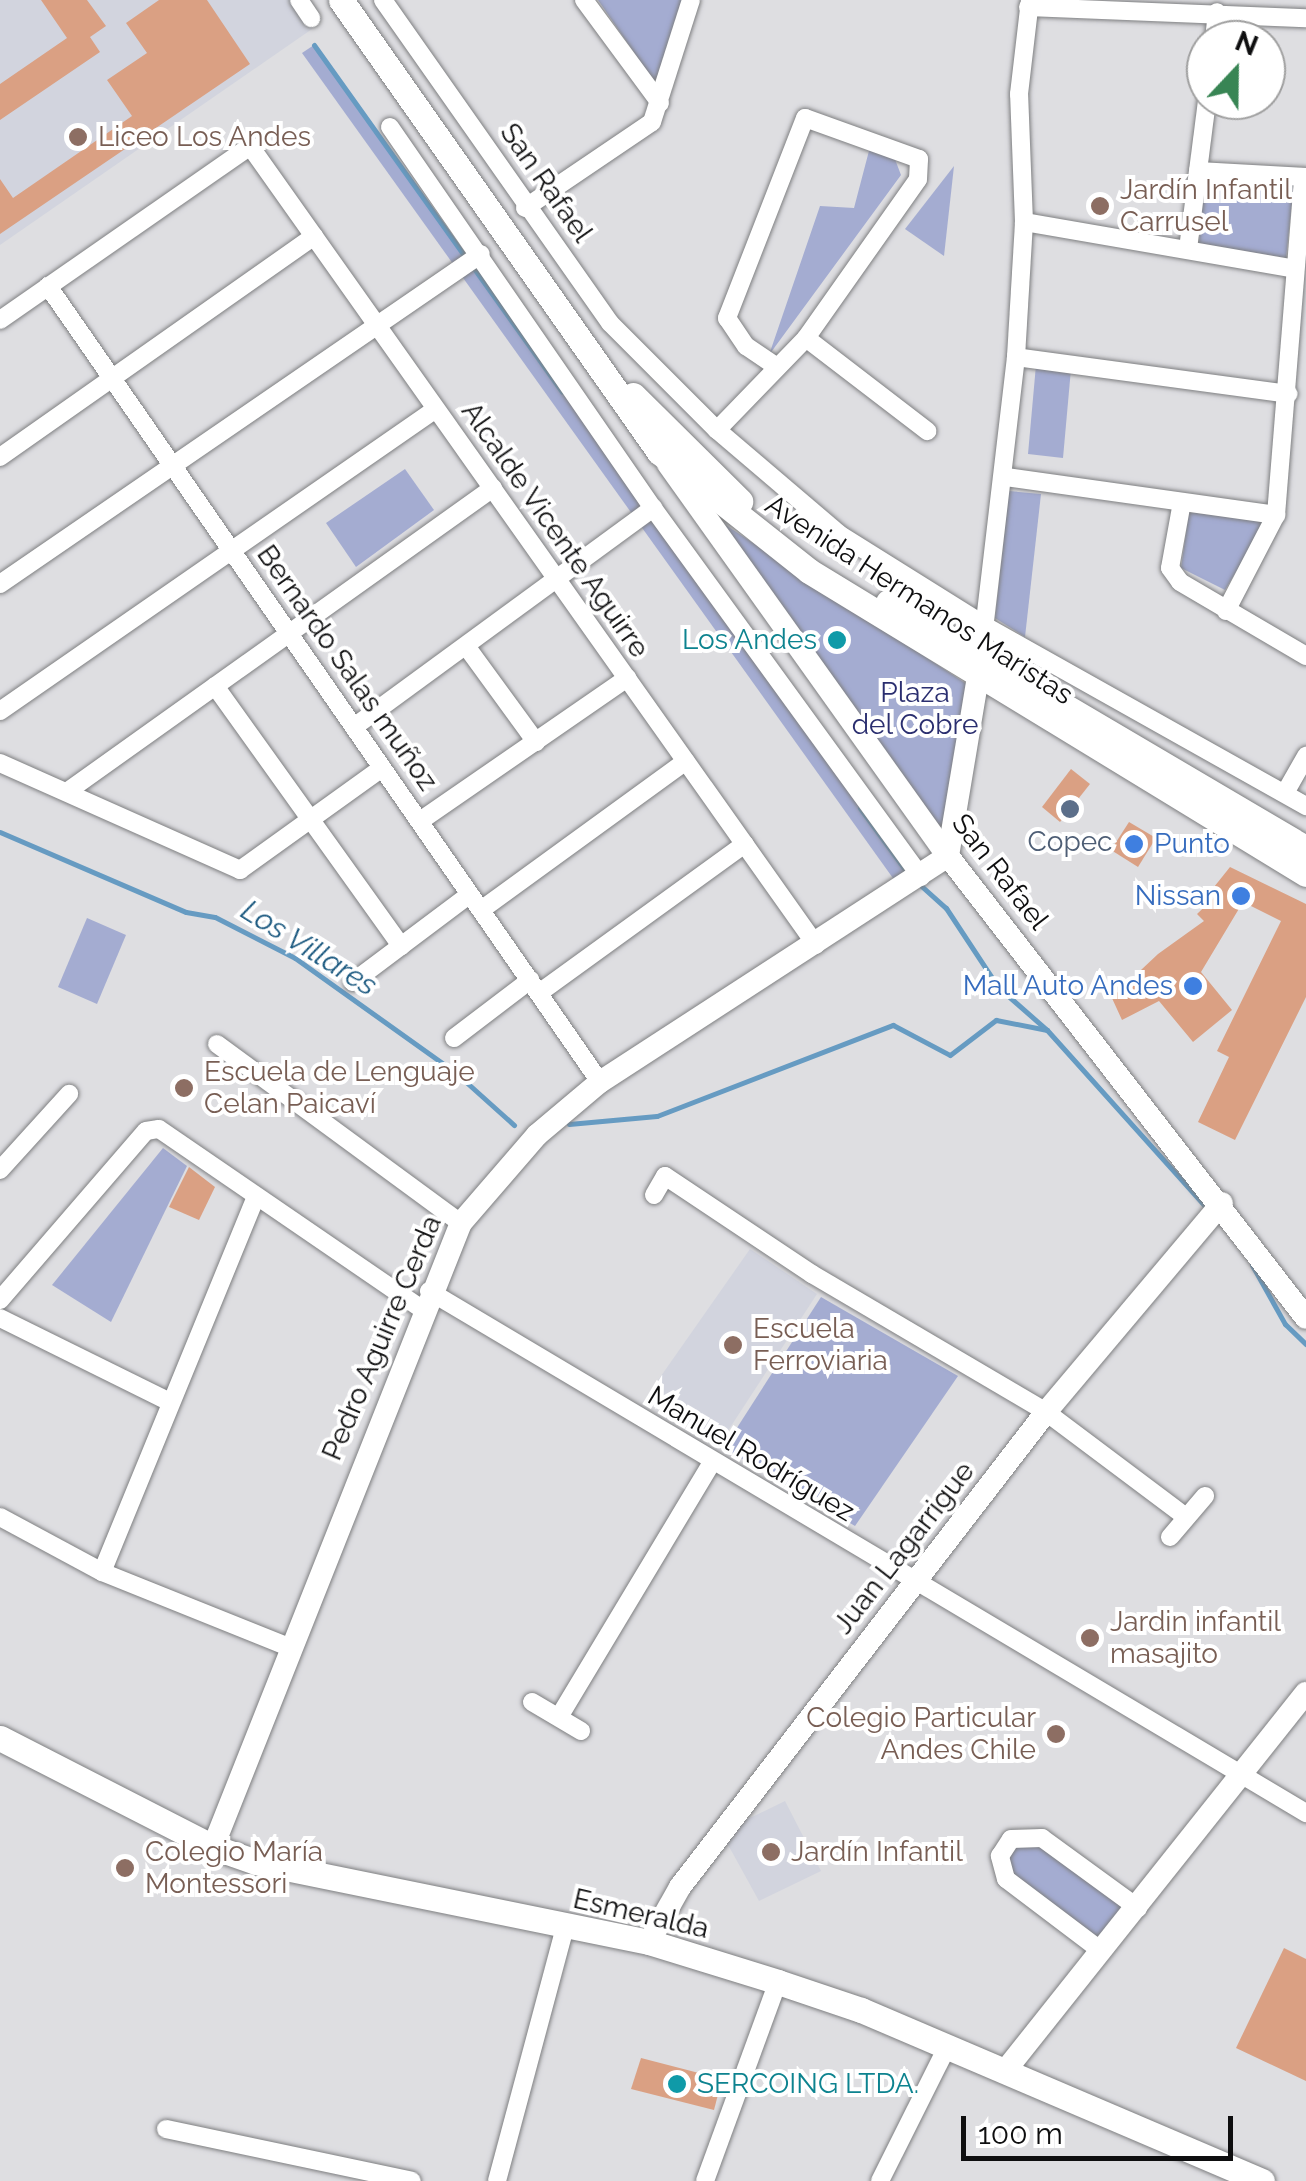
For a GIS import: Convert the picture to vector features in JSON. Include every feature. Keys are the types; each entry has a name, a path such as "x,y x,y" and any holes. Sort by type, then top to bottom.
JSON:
{"main road":[{"path":"341,0 584,346"},
{"name":"Avenida Hermanos Maristas","path":"584,346 659,452 810,571 1306,848"},
{"name":"Avenida Hermanos Maristas","path":"584,346 730,494 814,559 1306,874"},
{"name":"Esmeralda","path":"0,1738 212,1847 565,1927 648,1942 778,1982 1004,2071 1262,2181"}],"street":[{"path":"298,0 311,18"},
{"name":"San Rafael","path":"383,0 525,208 610,323 717,430 839,534 987,628 1306,806"},
{"path":"584,0 660,103"},
{"path":"525,208 652,122 692,0"},
{"path":"948,856 987,628 1006,476 1024,222 1019,94 1029,3 1306,18"},
{"path":"1217,20 1218,12"},
{"path":"717,430 806,338 918,179 919,159 805,118 727,318 746,346 777,367"},
{"path":"1188,249 1204,120"},
{"path":"390,127 653,508 921,877"},
{"name":"Alcalde Vicente Aguirre","path":"48,286 250,146 816,946"},
{"path":"1198,171 1305,177 1276,515 1226,611"},
{"path":"1024,222 1295,269"},
{"path":"0,457 314,236"},
{"path":"0,584 480,254"},
{"path":"0,320 48,286"},
{"name":"Bernardo Salas muñoz","path":"48,286 600,1082"},
{"path":"806,338 926,431"},
{"path":"1016,357 1288,394"},
{"path":"0,711 436,409"},
{"name":"San Rafael","path":"659,452 948,856 1222,1203 1306,1318"},
{"path":"1006,476 1276,515"},
{"path":"68,791 492,488"},
{"path":"1182,502 1170,568 1180,582 1306,656"},
{"path":"354,728 653,508"},
{"path":"466,646 536,742"},
{"path":"420,822 627,678"},
{"path":"216,686 401,946"},
{"path":"1285,793 1306,756"},
{"path":"481,910 686,762"},
{"path":"0,763 240,870 382,768"},
{"path":"454,1038 745,844"},
{"name":"Pedro Aguirre Cerda","path":"212,1847 426,1300 460,1223 537,1135 600,1082 816,946 948,856"},
{"path":"353,982 470,894"},
{"path":"217,1044 460,1223"},
{"path":"0,1170 69,1094"},
{"name":"Manuel Rodríguez","path":"0,1300 146,1132 174,1136 256,1196 426,1300 1306,1813"},
{"path":"654,1195 665,1176 812,1274 1046,1412 1186,1517"},
{"path":"102,1572 168,1401 256,1196"},
{"name":"Juan Lagarrigue","path":"648,1942 680,1887 1046,1412 1222,1203"},
{"path":"0,1318 168,1401"},
{"path":"558,1718 711,1464"},
{"path":"1170,1537 1205,1496"},
{"path":"0,1517 102,1572 289,1648"},
{"path":"1004,2071 1306,1693"},
{"path":"532,1702 580,1732"},
{"path":"1100,1950 1012,1887 1000,1867 1005,1846 1021,1834 1042,1838 1138,1908"},
{"path":"497,2181 565,1927"},
{"path":"705,2181 778,1982"},
{"path":"880,2181 947,2048"},
{"path":"166,2129 412,2181"}],"shaded area":[{"name":"Liceo Los Andes","path":"0,0 291,0 312,29 0,245"},
{"name":"Escuela Ferroviaria","path":"750,1249 817,1294 720,1443 647,1396"},
{"name":"Jardín Infantil","path":"785,1801 821,1871 759,1901 721,1832"}],"green space":[{"path":"598,0 683,0 657,86"},
{"path":"314,45 907,873 895,881 302,53"},
{"path":"870,147 893,154 901,175 769,355 820,206 854,208"},
{"path":"954,166 944,256 905,229"},
{"path":"1204,180 1294,184 1286,258 1199,244"},
{"path":"1036,365 1071,369 1063,458 1028,454"},
{"path":"405,469 434,510 356,567 326,523"},
{"path":"1009,491 1041,494 1025,637 995,618"},
{"path":"1189,512 1266,522 1225,590 1181,568"},
{"name":"Plaza del Cobre","path":"715,518 968,685 948,838"},
{"path":"87,918 126,935 97,1004 58,987"},
{"path":"163,1148 187,1166 111,1322 52,1285"},
{"path":"821,1297 958,1376 855,1526 724,1448"},
{"path":"1028,1838 1132,1909 1099,1945 1016,1884 1004,1856"}],"building":[{"path":"41,0 87,0 106,26 90,37 100,52 0,120 0,84 67,38"},
{"path":"159,0 207,0 250,64 0,234 0,179 13,198 132,116 107,80 147,53 126,23"},
{"path":"1071,769 1090,784 1060,822 1042,807"},
{"name":"Punto","path":"1129,822 1156,838 1138,867 1111,850"},
{"path":"1230,867 1306,904 1306,997 1235,1140 1198,1122 1229,1057 1217,1051 1281,921 1243,902 1201,972 1232,1010 1193,1042 1159,1001 1122,1020 1111,996 1143,978 1141,970 1158,954 1204,921 1197,914 1221,891 1214,887"},
{"path":"189,1167 215,1187 199,1220 169,1207"},
{"path":"1284,1948 1306,1959 1306,2081 1236,2048"},
{"name":"SERCOING LTDA.","path":"641,2058 722,2079 714,2110 631,2089"}],"waterway":[{"path":"314,45 466,258"},
{"path":"473,267 562,392"},
{"path":"860,808 909,875"},
{"name":"Los Villares","path":"0,832 186,912 215,917 295,958 456,1073 514,1125"},
{"path":"918,883 946,908 998,987 1047,1030"},
{"path":"569,1124 657,1116 893,1025 950,1055 996,1020 1047,1030 1205,1206"},
{"path":"1252,1265 1285,1324 1306,1344"}],"place":[{"name":"Liceo Los Andes","path":"78,137"},
{"name":"Jardín Infantil Carrusel","path":"1100,206"},
{"name":"Los Andes","path":"837,640"},
{"name":"Copec","path":"1070,809"},
{"name":"Punto","path":"1134,844"},
{"name":"Nissan","path":"1241,896"},
{"name":"Mall Auto Andes","path":"1193,986"},
{"name":"Escuela de Lenguaje Celan Paicaví","path":"184,1088"},
{"name":"Escuela Ferroviaria","path":"733,1345"},
{"name":"Jardin infantil masajito","path":"1090,1638"},
{"name":"Colegio Particular Andes Chile","path":"1056,1734"},
{"name":"Jardín Infantil","path":"771,1852"},
{"name":"Colegio María Montessori","path":"125,1868"},
{"name":"SERCOING LTDA.","path":"677,2084"}]}
